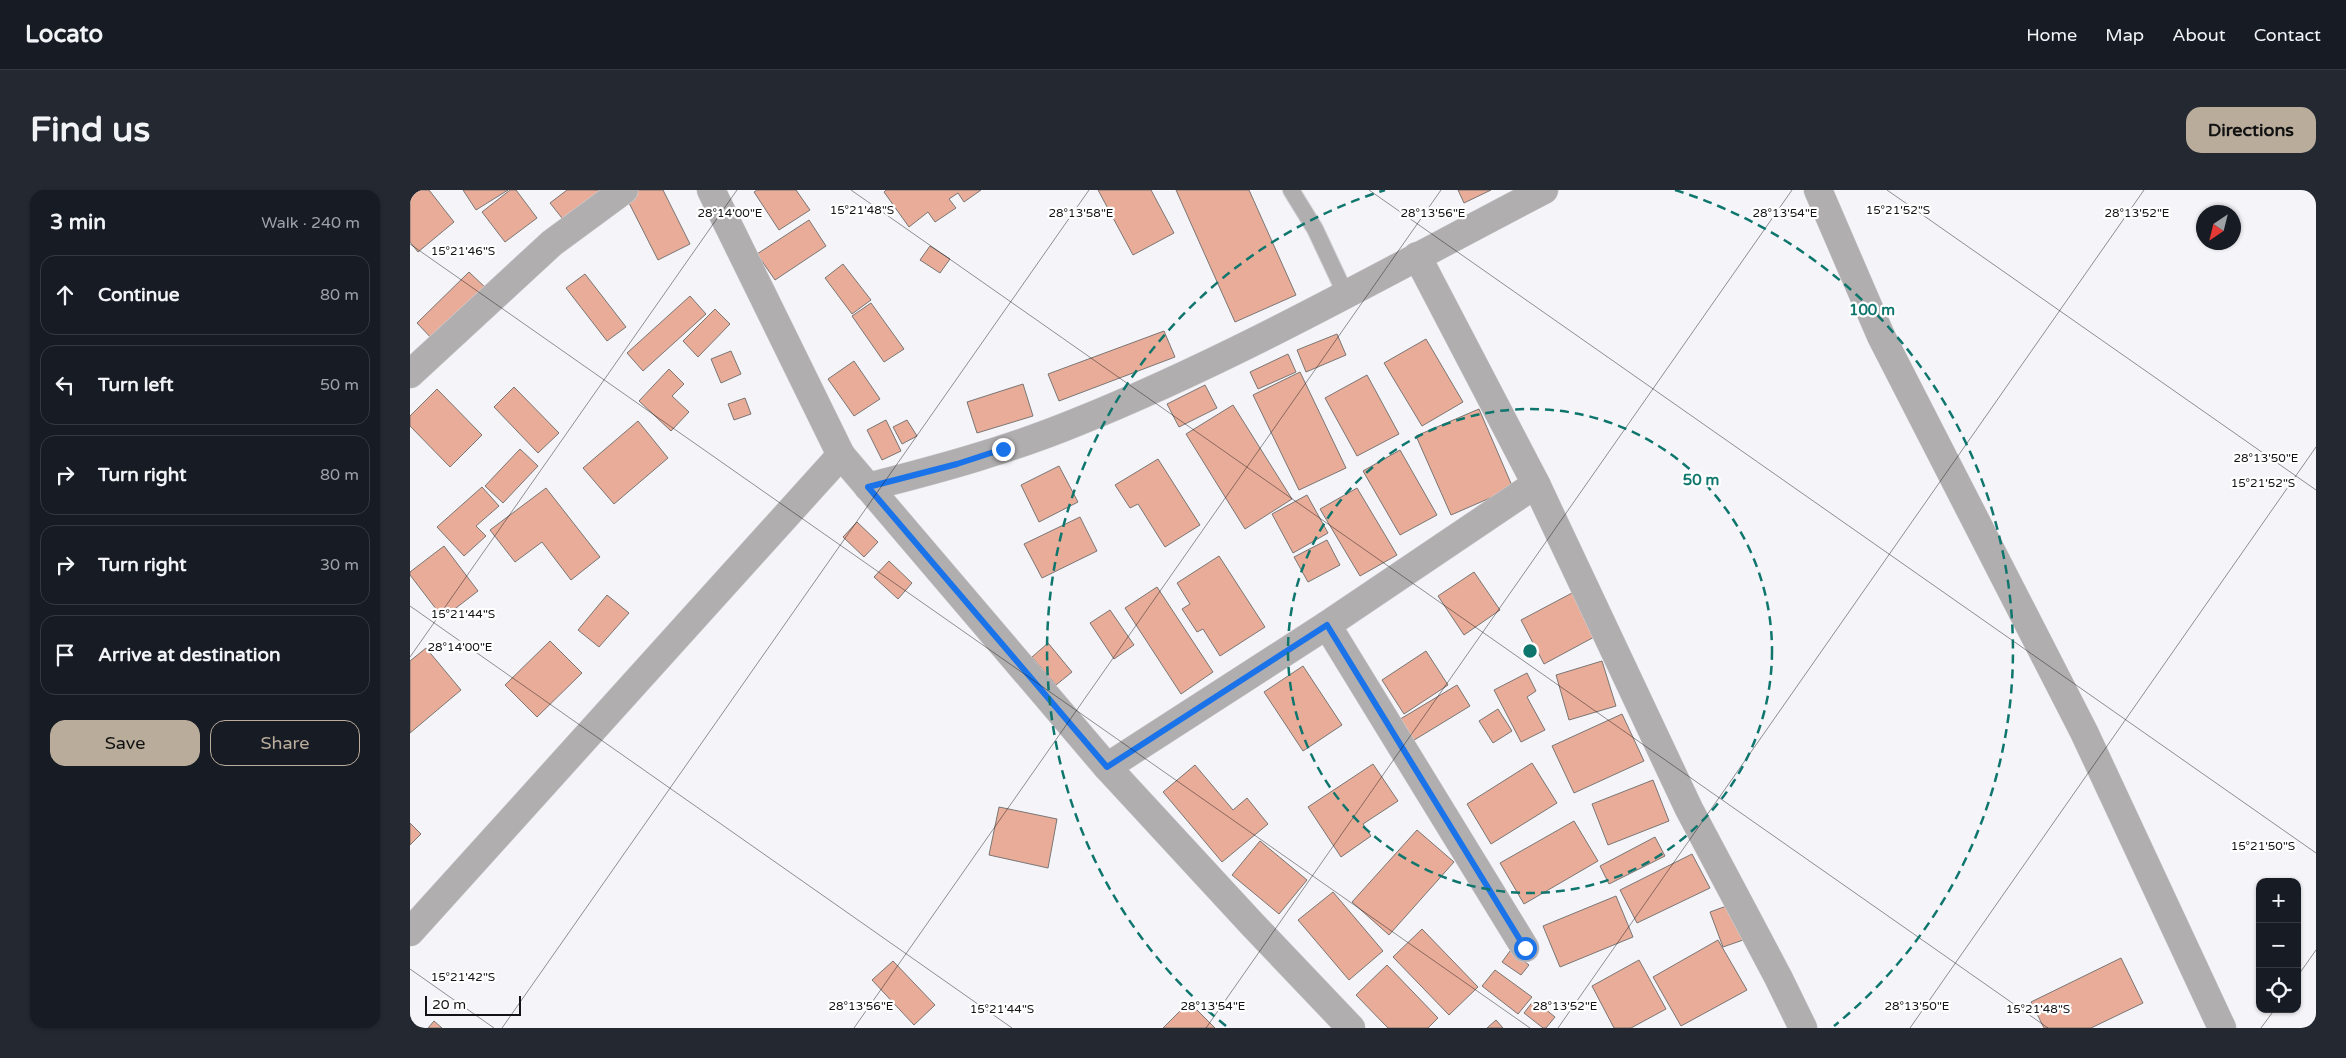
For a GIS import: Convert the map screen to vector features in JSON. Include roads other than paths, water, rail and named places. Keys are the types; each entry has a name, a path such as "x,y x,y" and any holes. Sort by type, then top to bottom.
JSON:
{"street":[{"path":"410,374 552,243 624,190"},
{"path":"711,190 841,455 1107,767 1351,1028"},
{"path":"868,487 957,464 1076,422 1266,335 1544,190"},
{"path":"1818,190 1881,336 2084,732 2222,1028"},
{"path":"1417,256 1536,484 1689,809 1803,1028"},
{"path":"410,932 841,455"},
{"path":"1107,767 1327,625 1536,484"},
{"path":"1327,625 1525,948"}],"lane":[{"path":"1291,190 1315,229 1346,293"}]}
